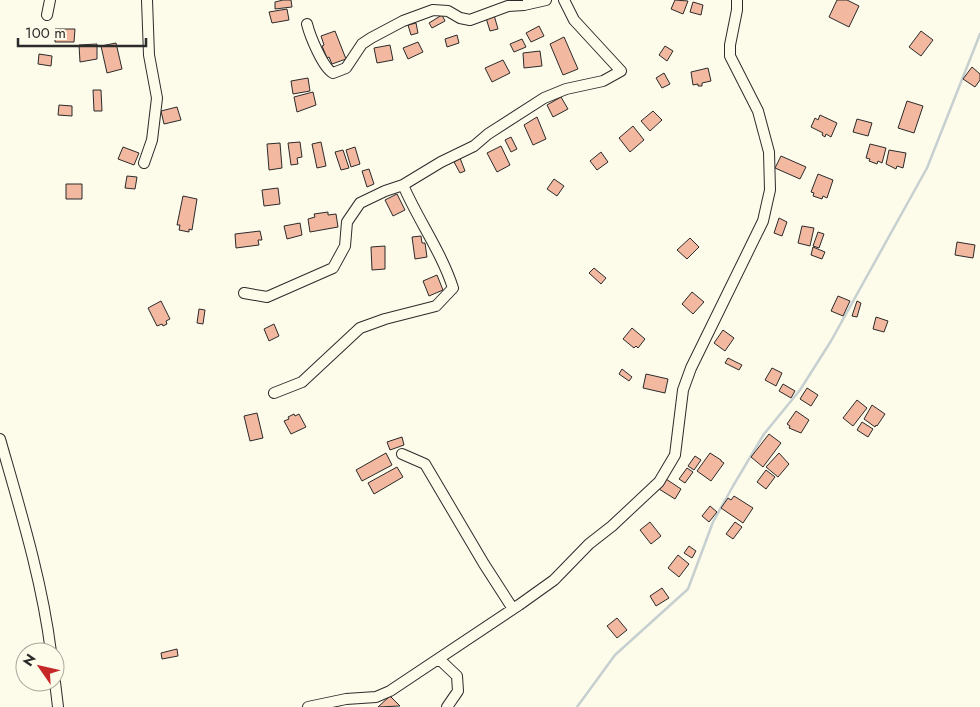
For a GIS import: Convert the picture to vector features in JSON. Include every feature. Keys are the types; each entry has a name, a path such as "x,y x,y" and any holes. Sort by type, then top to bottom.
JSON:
{"street":[{"path":"47,15 50,0"},
{"path":"144,162 152,140 157,98 149,55 147,0"},
{"path":"307,24 309,34 324,64 328,70 333,72 346,68 362,44 403,20 440,9 460,18 470,20 507,3 524,5 546,0"},
{"path":"244,293 267,297 333,268 345,246 347,222 360,203 403,185 441,162 474,146 488,134 544,98 566,89 603,81 620,71 574,20 564,0"},
{"path":"308,707 346,699 376,696 390,690 439,659 554,580 589,544 612,526 659,482 675,455 683,390 691,368 762,221 770,190 769,152 758,111 730,56 737,0"},
{"path":"274,393 302,382 360,328 385,319 436,306 453,288 446,268 403,185"},
{"path":"0,439 36,574 46,616 50,642"},
{"path":"402,454 425,464 454,515 514,609"},
{"path":"439,659 457,676 458,691 447,707"},
{"path":"56,692 58,707"}],"building":[{"path":"291,0 292,7 275,9 275,2"},
{"path":"675,0 688,1 683,14 671,9"},
{"path":"837,0 847,0 859,6 849,27 829,17"},
{"path":"693,2 703,5 701,15 690,12"},
{"path":"287,9 289,20 272,23 269,12"},
{"path":"442,15 445,21 432,28 429,23"},
{"path":"494,15 498,29 490,31 486,18"},
{"path":"416,23 418,33 411,35 408,25"},
{"path":"539,26 544,36 531,42 526,33"},
{"path":"55,29 75,29 74,42 55,42"},
{"path":"335,31 346,59 332,64 322,46 324,45 321,36"},
{"path":"921,31 933,40 921,56 909,47"},
{"path":"457,35 459,43 447,47 445,39"},
{"path":"564,37 578,69 563,75 550,44"},
{"path":"522,39 526,47 514,52 510,44"},
{"path":"418,42 423,52 408,59 403,48"},
{"path":"116,43 122,69 107,73 101,46"},
{"path":"97,44 97,59 80,62 79,45"},
{"path":"390,45 393,60 377,63 374,48"},
{"path":"665,46 673,51 667,61 659,55"},
{"path":"540,51 542,66 524,68 523,53"},
{"path":"39,54 52,56 51,66 38,64"},
{"path":"503,60 510,73 492,82 485,68"},
{"path":"972,67 980,74 980,80 975,87 963,79"},
{"path":"708,68 711,81 702,83 702,86 698,86 698,84 693,85 691,72"},
{"path":"664,73 670,84 662,88 656,78"},
{"path":"308,78 310,91 293,94 291,81"},
{"path":"93,90 101,90 102,111 94,111"},
{"path":"313,92 316,105 297,112 294,97"},
{"path":"561,97 568,109 553,117 547,105"},
{"path":"907,101 923,106 914,133 898,128"},
{"path":"59,105 72,106 72,116 58,115"},
{"path":"177,107 181,120 164,124 161,111"},
{"path":"653,111 662,120 650,131 641,121"},
{"path":"820,115 837,123 831,137 826,134 825,137 822,135 823,133 811,127 815,118 818,120"},
{"path":"537,117 546,139 533,145 524,125"},
{"path":"857,119 872,123 868,136 853,132"},
{"path":"633,126 644,140 630,152 619,138"},
{"path":"511,137 517,149 511,152 505,140"},
{"path":"300,142 302,157 297,158 298,164 291,165 288,143"},
{"path":"321,142 326,166 317,168 312,144"},
{"path":"280,143 282,168 269,170 267,144"},
{"path":"870,144 886,148 882,163 878,161 877,164 866,158"},
{"path":"501,146 510,165 497,172 487,153"},
{"path":"123,147 139,153 134,165 118,159"},
{"path":"355,147 360,164 351,167 346,150"},
{"path":"343,150 349,168 341,170 335,152"},
{"path":"889,150 906,153 903,168 897,166 896,169 886,164"},
{"path":"601,152 608,162 597,170 590,161"},
{"path":"781,156 806,167 800,179 775,168"},
{"path":"460,158 465,171 460,173 454,162"},
{"path":"369,169 374,184 367,187 362,171"},
{"path":"818,174 833,180 827,198 823,196 822,199 813,196 814,193 811,192"},
{"path":"127,176 137,177 135,189 125,188"},
{"path":"554,179 564,186 557,196 547,189"},
{"path":"66,184 82,184 82,199 66,199"},
{"path":"278,188 280,204 264,206 262,190"},
{"path":"397,194 405,210 393,216 385,200"},
{"path":"183,196 197,199 192,230 189,229 189,232 179,230 180,225 177,225"},
{"path":"328,212 328,215 336,214 338,227 310,232 308,219 315,217 314,214"},
{"path":"779,218 787,222 782,236 774,233"},
{"path":"300,223 302,235 287,239 284,226"},
{"path":"802,226 814,228 810,246 798,243"},
{"path":"260,231 262,240 258,240 259,245 236,248 235,234"},
{"path":"818,232 824,234 819,248 813,246"},
{"path":"421,236 422,243 425,243 427,257 415,259 412,237"},
{"path":"690,238 699,247 687,259 677,250"},
{"path":"957,242 975,245 973,258 955,255"},
{"path":"385,246 385,269 372,270 371,247"},
{"path":"813,247 825,252 822,259 811,255"},
{"path":"594,268 606,278 601,284 589,273"},
{"path":"437,275 443,290 429,296 423,281"},
{"path":"692,292 704,302 693,314 682,304"},
{"path":"838,296 850,301 843,316 831,311"},
{"path":"161,301 170,319 166,321 167,324 157,326 148,308"},
{"path":"857,301 861,303 857,317 852,316"},
{"path":"199,309 205,310 203,324 197,323"},
{"path":"876,317 888,321 884,332 873,329"},
{"path":"274,324 279,336 269,341 264,329"},
{"path":"632,328 645,339 638,348 636,346 634,348 623,339"},
{"path":"723,330 734,338 725,351 714,343"},
{"path":"728,358 742,365 739,370 725,363"},
{"path":"772,368 782,373 776,386 765,380"},
{"path":"622,369 632,377 629,381 619,374"},
{"path":"646,374 668,379 665,393 643,388"},
{"path":"783,384 795,391 791,398 779,391"},
{"path":"807,388 818,395 811,406 800,399"},
{"path":"857,400 867,408 853,426 843,418"},
{"path":"872,405 885,414 875,427 864,419"},
{"path":"796,411 809,420 801,433 789,428 790,426 787,424"},
{"path":"257,413 263,438 250,441 244,416"},
{"path":"294,414 295,416 299,414 306,427 291,434 284,421"},
{"path":"862,422 873,429 868,437 857,430"},
{"path":"769,434 781,443 763,467 751,457"},
{"path":"402,437 404,445 390,450 387,442"},
{"path":"386,453 392,465 362,481 356,470"},
{"path":"710,453 724,463 711,481 697,471"},
{"path":"779,453 789,464 778,477 766,467"},
{"path":"695,456 701,460 694,470 688,466"},
{"path":"397,467 403,477 374,494 368,483"},
{"path":"687,468 693,472 685,483 679,479"},
{"path":"766,470 775,477 766,489 757,482"},
{"path":"666,479 681,489 675,499 659,489"},
{"path":"734,496 753,508 743,523 721,508 728,498 731,500"},
{"path":"710,506 717,512 709,522 702,516"},
{"path":"650,522 661,536 651,544 640,530"},
{"path":"735,522 742,527 733,539 726,534"},
{"path":"689,546 696,551 692,558 684,553"},
{"path":"678,555 689,564 679,577 668,568"},
{"path":"662,588 669,598 656,606 650,596"},
{"path":"617,618 627,630 617,638 607,626"},
{"path":"177,649 178,656 162,659 161,653"},
{"path":"390,696 400,706 378,707"}],"waterway":[{"path":"577,707 615,655 688,589 713,522 733,486 764,434 800,390 831,341 927,168 980,34"}]}
